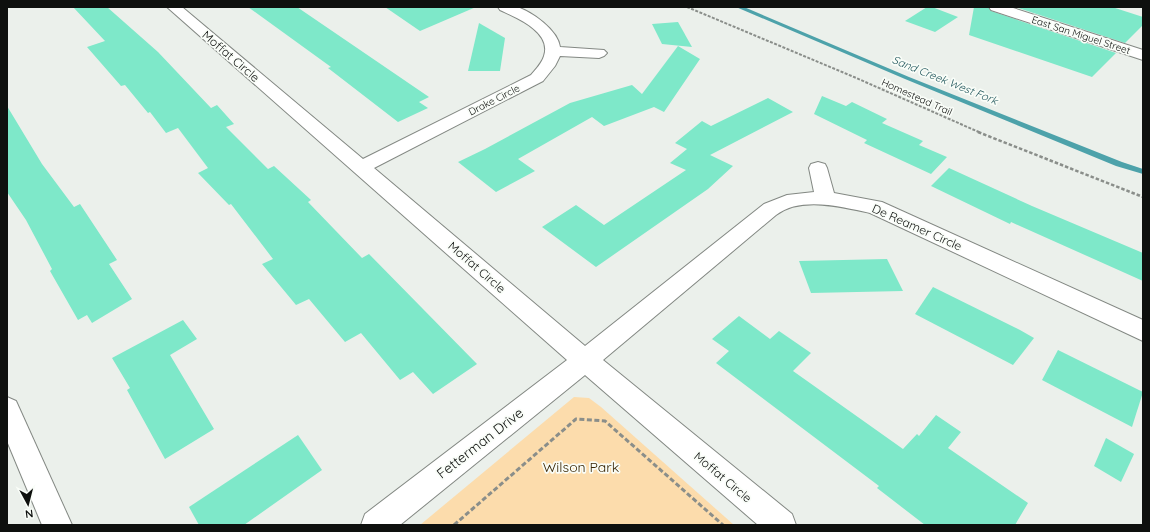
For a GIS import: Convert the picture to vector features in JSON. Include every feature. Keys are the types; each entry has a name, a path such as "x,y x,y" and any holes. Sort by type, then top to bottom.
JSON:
{"street":[{"name":"Moffat Circle","path":"174,7 585,360 780,525"},
{"path":"505,7 541,27 549,37 553,51 599,53"},
{"name":"East San Miguel Street","path":"996,7 1143,55"},
{"name":"Drake Circle","path":"362,168 537,78 548,64 553,51"},
{"path":"818,168 826,199"},
{"name":"De Reamer Circle","path":"585,360 776,206 799,200 826,199 875,207 1143,331"},
{"name":"Fetterman Drive","path":"376,525 585,360"},
{"path":"7,409 57,525"}],"path":[{"name":"Homestead Trail","path":"687,7 854,77 1000,142 1143,197"},
{"path":"454,525 576,419 605,421 723,525"}],"green space":[{"name":"Wilson Park","path":"574,397 589,398 601,407 734,525 420,525"}],"building":[{"path":"73,7 107,7 158,52 211,108 217,105 234,124 226,127 268,169 274,166 311,200 308,202 362,258 369,254 477,364 433,394 413,372 400,380 361,333 345,342 309,299 296,305 262,264 273,259 231,204 229,205 198,173 208,168 178,128 166,133 150,112 148,113 125,85 121,86 87,47 105,41"},
{"path":"248,7 297,7 429,97 419,102 428,108 398,122 328,68 331,67"},
{"path":"385,7 476,7 420,31"},
{"path":"927,7 932,7 958,17 935,32 905,21"},
{"path":"974,7 988,7 991,11 1116,53 1092,77 969,35"},
{"path":"1015,7 1112,7 1143,17 1143,25 1125,43"},
{"path":"678,22 692,47 662,44 652,24"},
{"path":"479,23 505,38 500,71 468,71"},
{"path":"678,46 700,59 664,112 654,107 604,126 592,117 518,159 535,171 496,192 458,162 570,103 632,85 642,94"},
{"path":"822,96 846,106 852,102 887,119 882,123 923,141 919,145 947,157 931,174 864,143 867,140 814,114"},
{"path":"768,98 793,112 710,155 733,166 708,189 596,267 542,227 576,205 604,225 686,170 670,163 687,149 675,143 702,121 711,126"},
{"path":"7,106 42,164 74,207 80,204 117,260 109,264 132,299 92,323 87,315 78,320 50,271 52,269 26,220 7,192"},
{"path":"949,168 1032,206 1143,253 1143,281 1011,222 1010,224 931,186"},
{"path":"887,259 903,291 811,293 799,261"},
{"path":"933,287 1034,338 1013,365 915,314"},
{"path":"739,316 770,339 779,331 811,353 793,371 903,449 917,434 919,436 936,415 961,432 948,448 1028,503 1015,525 925,525 877,488 879,486 716,363 729,351 712,339"},
{"path":"183,320 197,339 170,355 214,429 165,459 127,390 130,388 112,358"},
{"path":"1058,350 1143,392 1132,427 1042,380"},
{"path":"298,435 322,470 244,525 199,525 189,507"},
{"path":"1106,438 1134,454 1121,482 1094,466"}],"waterway":[{"name":"Sand Creek West Fork","path":"739,7 907,78 1119,164 1143,172"}]}
